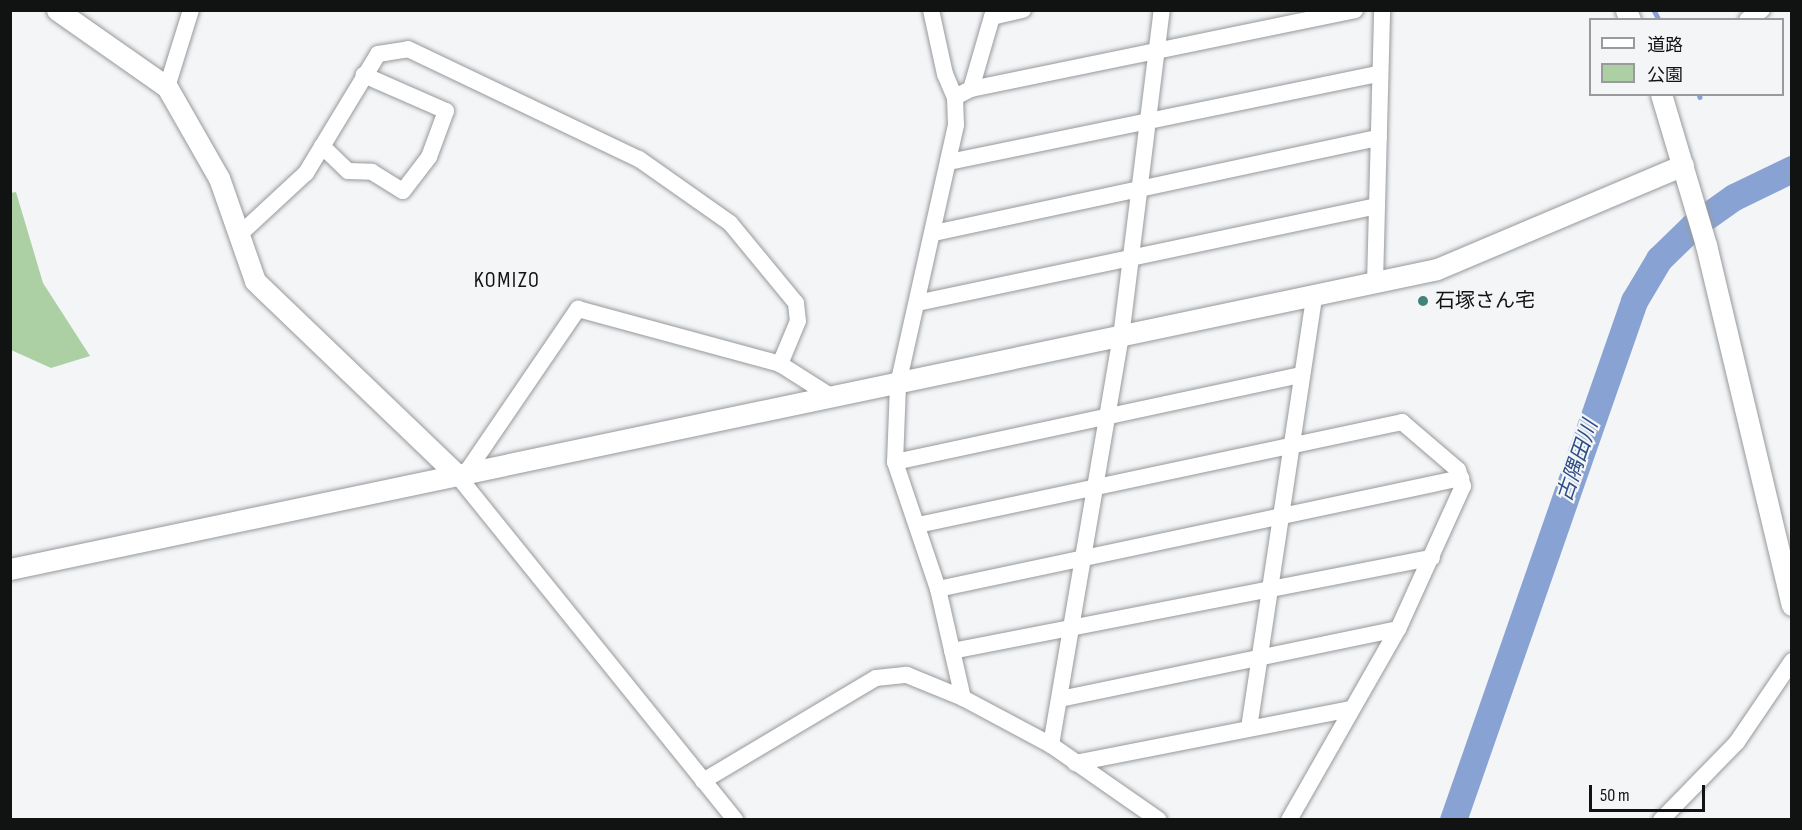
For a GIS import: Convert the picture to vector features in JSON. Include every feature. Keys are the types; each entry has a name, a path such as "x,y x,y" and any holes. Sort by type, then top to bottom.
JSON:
{"street":[{"path":"57,10 167,87 219,178 255,281 461,474 735,819"},
{"path":"167,87 191,10"},
{"path":"931,10 945,74 955,97 956,125 934,233 898,385 895,462 938,589 963,698"},
{"path":"971,89 993,14 1023,10"},
{"path":"1052,746 1098,485 1121,337 1162,10"},
{"path":"955,97 971,89 1355,10"},
{"path":"1375,283 1379,138 1378,74 1382,10"},
{"path":"239,235 306,173 378,54 408,49 639,159 730,223 796,303 798,321 780,364"},
{"path":"949,162 1378,74"},
{"path":"322,146 348,171 372,172 403,191 429,157 446,111 364,75"},
{"path":"1662,96 1706,245 1791,605"},
{"path":"934,233 1379,138"},
{"path":"10,569 898,385 1437,269 1683,165"},
{"path":"917,303 1377,206"},
{"path":"1249,728 1314,297"},
{"path":"461,474 578,309 780,364 832,398"},
{"path":"895,462 1302,375"},
{"path":"918,525 1402,422 1458,470 1463,486 1398,629 1350,709 1289,819"},
{"path":"938,589 1461,478"},
{"path":"952,651 1271,586 1432,558"},
{"path":"1060,699 1398,629"},
{"path":"1661,819 1737,742 1791,661"},
{"path":"703,781 876,678 908,675 963,698 1052,746 1159,819"},
{"path":"1075,763 1350,709"}],"green space":[{"path":"16,192 43,283 90,356 51,368 11,350 10,193"}],"waterway":[{"path":"1654,10 1658,18"},
{"name":"古隅田川","path":"1453,820 1634,301 1659,259 1693,226 1734,197 1792,169"}],"place":[{"name":"石塚さん宅","path":"1423,301"}],"district":[{"name":"KOMIZO","path":"507,281"}]}
